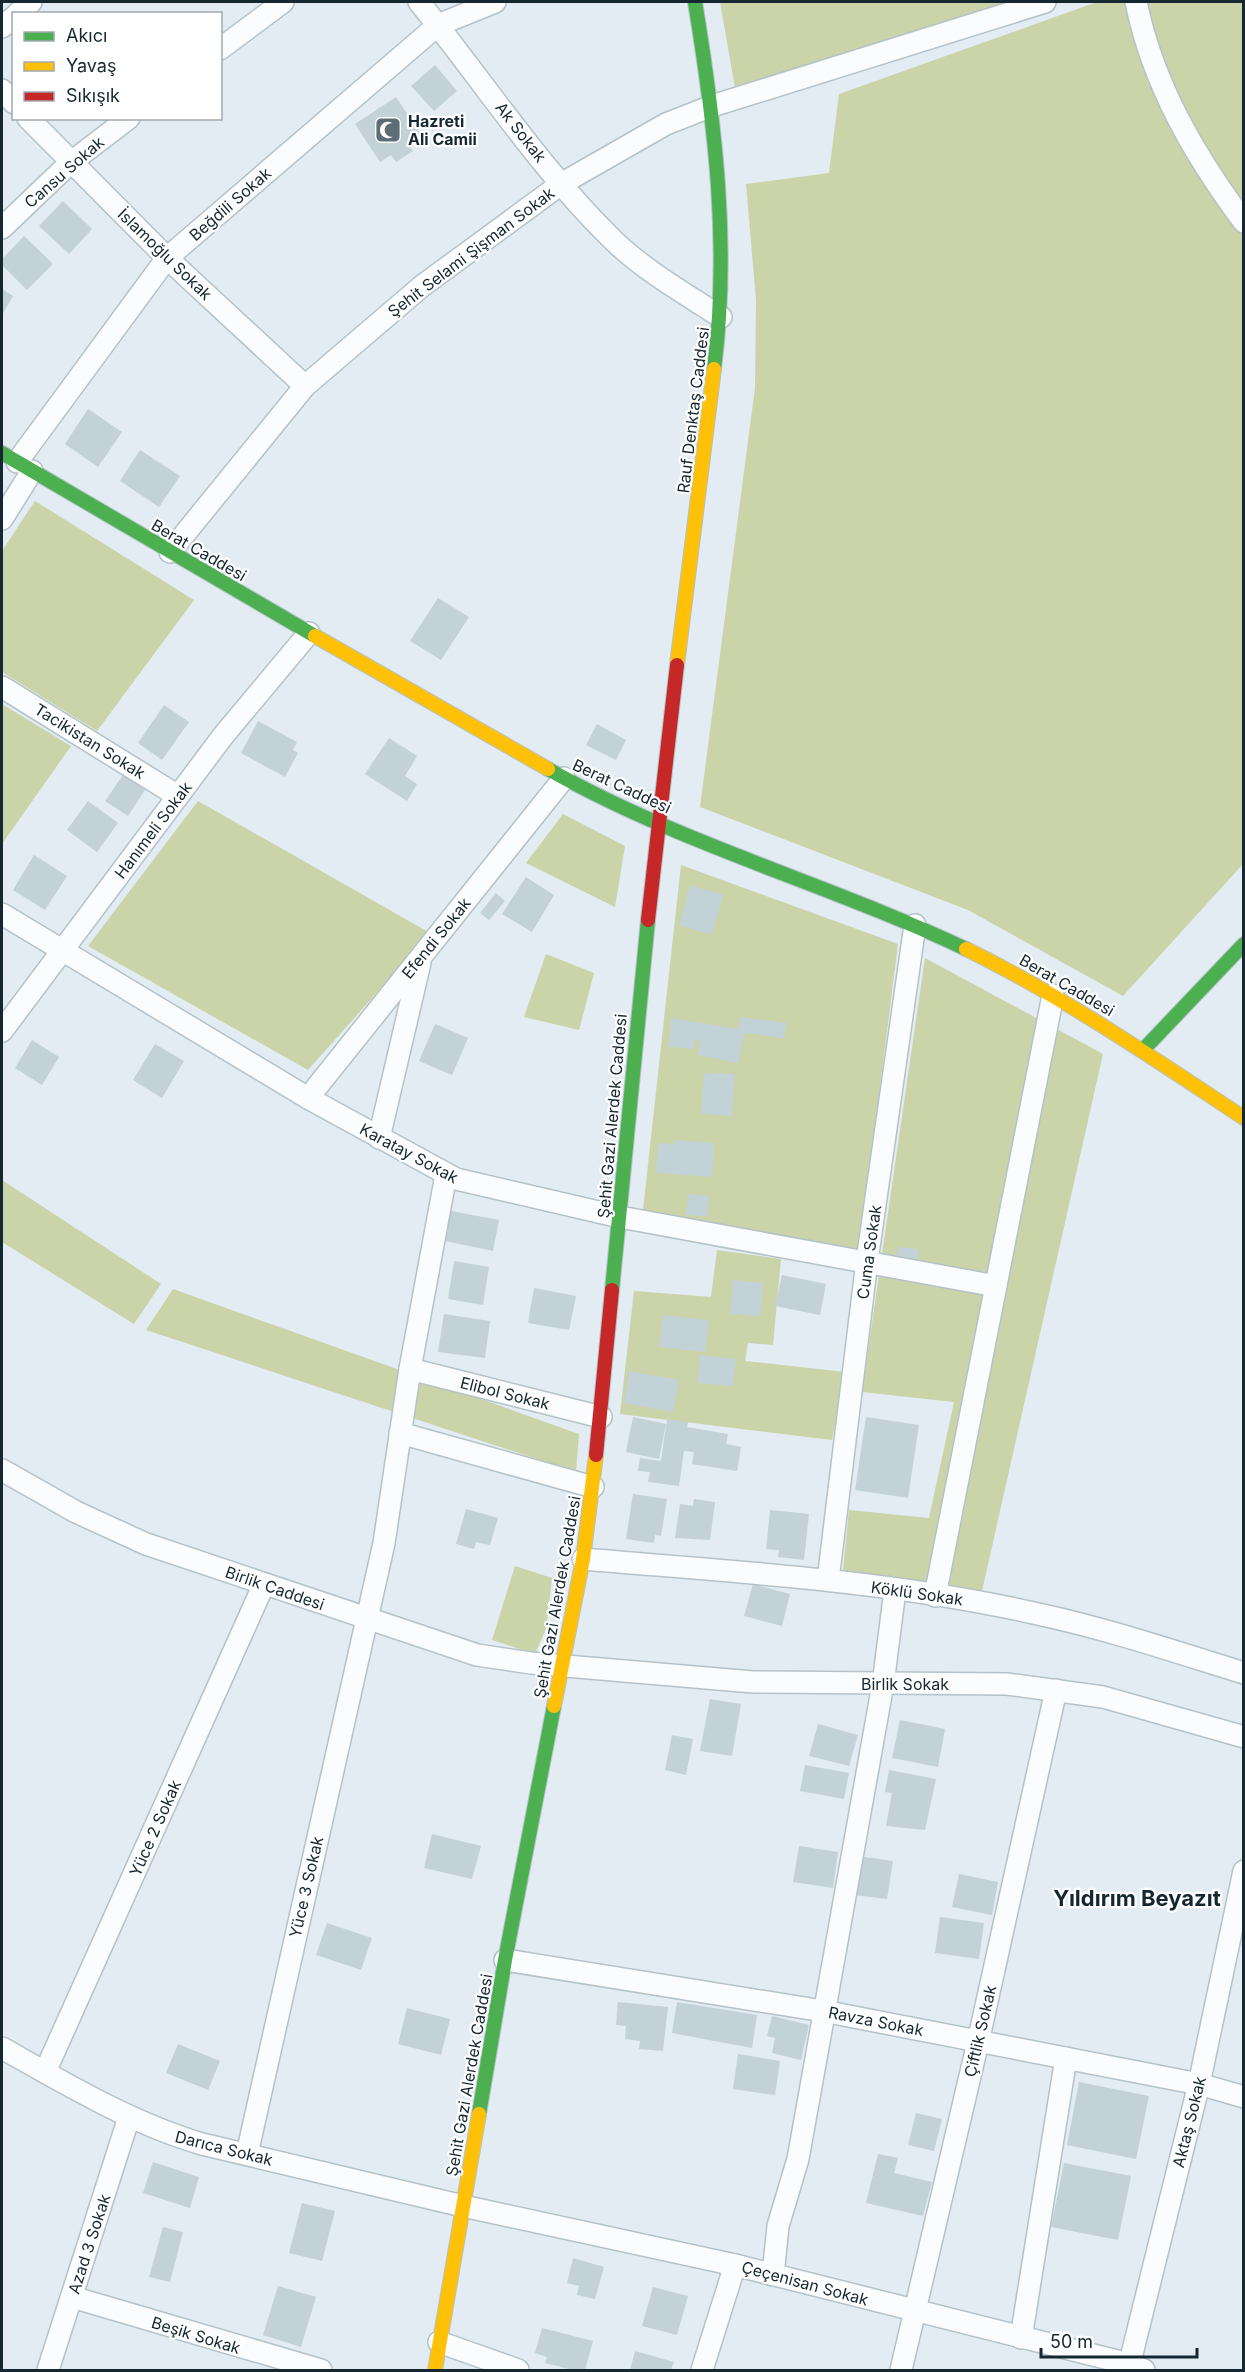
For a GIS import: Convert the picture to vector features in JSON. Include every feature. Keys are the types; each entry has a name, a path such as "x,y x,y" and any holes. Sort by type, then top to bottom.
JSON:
{"street":[{"path":"19,12 31,2"},
{"path":"222,48 283,2"},
{"name":"Ak Sokak","path":"420,2 561,184 613,240 645,267 721,317"},
{"name":"Beğdili Sokak","path":"2,519 17,462 167,258 438,25 495,2"},
{"name":"Rauf Denktaş Caddesi","path":"657,822 721,317 722,225 713,148 712,106 695,2"},
{"name":"Şehit Selami Şişman Sokak","path":"170,552 305,386 422,286 561,184 666,124 712,106 1045,2"},
{"path":"1136,2 1149,53 1172,108 1210,177 1244,222"},
{"name":"İslamoğlu Sokak","path":"30,120 70,163 167,258 305,386"},
{"name":"Cansu Sokak","path":"2,228 70,163 126,120"},
{"name":"Berat Caddesi","path":"17,462 309,633 564,778 657,822 915,925 1017,974 1143,1050 1244,1118"},
{"name":"Hanımeli Sokak","path":"2,1031 224,736 309,633"},
{"name":"Tacikistan Sokak","path":"2,687 178,796"},
{"name":"Efendi Sokak","path":"308,1098 564,778"},
{"name":"Şehit Gazi Alerdek Caddesi","path":"435,2370 505,1960 583,1559 593,1487 657,822"},
{"name":"Karatay Sokak","path":"2,914 308,1098 446,1175 484,1187 620,1218 996,1286"},
{"name":"Cuma Sokak","path":"828,1580 867,1261 915,925"},
{"path":"1143,1050 1244,944"},
{"path":"379,1138 422,956"},
{"path":"935,1596 1053,995"},
{"name":"Yüce 3 Sokak","path":"247,2154 384,1543 410,1369 446,1175"},
{"name":"Elibol Sokak","path":"410,1369 600,1417"},
{"path":"400,1433 593,1487"},
{"name":"Birlik Caddesi","path":"2,1470 76,1512 146,1544 477,1655 562,1666"},
{"name":"Köklü Sokak","path":"583,1559 828,1580 1037,1613 1089,1626 1244,1673"},
{"name":"Yüce 2 Sokak","path":"45,2072 264,1584"},
{"path":"773,2275 778,2226 798,2159 883,1684 895,1590"},
{"name":"Birlik Sokak","path":"562,1666 753,1682 1006,1684 1103,1697 1244,1737"},
{"name":"Çiftlik Sokak","path":"901,2370 978,2042 1056,1690"},
{"name":"Aktaş Sokak","path":"1134,2368 1199,2084 1244,1871"},
{"name":"Ravza Sokak","path":"505,1960 823,2011 1199,2084 1244,2097"},
{"name":"Darıca Sokak","path":"2,2048 129,2116 168,2134 463,2206"},
{"path":"1021,2338 1066,2058"},
{"name":"Azad 3 Sokak","path":"48,2370 129,2116"},
{"name":"Çeçenisan Sokak","path":"463,2206 735,2265 1134,2368"},
{"path":"702,2370 735,2265"},
{"name":"Beşik Sokak","path":"72,2297 321,2370"},
{"path":"440,2342 519,2370"}],"green space":[{"path":"720,2 1006,2 735,88"},
{"path":"1097,2 1243,2 1243,864 1123,996 968,910 700,807 755,388 756,300 746,184 829,173 839,94"},
{"path":"35,501 194,600 97,731 2,672 2,551"},
{"path":"2,704 71,746 2,844"},
{"path":"198,801 430,933 308,1070 88,946"},
{"path":"563,814 625,846 615,907 526,863"},
{"path":"681,865 898,944 859,1253 643,1210"},
{"path":"546,954 594,973 579,1030 524,1017"},
{"path":"925,958 1103,1054 982,1591 843,1571 849,1510 929,1518 954,1402 862,1392"},
{"path":"2,1180 161,1284 134,1324 2,1242"},
{"path":"717,1250 781,1259 773,1345 748,1343 745,1361 845,1372 832,1440 620,1414 634,1291 711,1297"},
{"path":"173,1289 579,1434 576,1472 146,1330"},
{"path":"515,1566 552,1578 546,1629 535,1654 492,1640"}],"building":[{"path":"435,65 457,91 434,111 411,86"},
{"name":"Hazreti Ali Camii","path":"396,97 422,136 408,144 413,151 396,162 391,155 380,162 355,124"},
{"path":"63,201 92,229 69,254 39,226"},
{"path":"24,236 53,264 27,290 2,265 2,259"},
{"path":"2,289 13,296 2,315"},
{"path":"88,409 122,432 98,467 65,444"},
{"path":"140,450 180,476 159,507 120,481"},
{"path":"438,598 469,617 441,660 410,641"},
{"path":"164,705 189,722 162,760 138,743"},
{"path":"258,721 297,742 293,750 298,753 285,777 241,753"},
{"path":"597,724 626,740 616,760 586,745"},
{"path":"389,738 417,756 405,776 417,784 407,801 365,774"},
{"path":"123,775 145,790 128,816 105,801"},
{"path":"88,801 118,823 97,852 67,830"},
{"path":"34,855 67,876 45,910 13,890"},
{"path":"526,877 554,895 532,932 502,914"},
{"path":"690,885 723,895 712,935 679,925"},
{"path":"496,893 505,901 489,920 480,913"},
{"path":"740,1017 786,1023 784,1038 744,1033 738,1063 697,1055 700,1041 695,1040 694,1049 668,1047 671,1018 738,1029"},
{"path":"435,1024 468,1038 452,1075 419,1061"},
{"path":"32,1040 59,1057 42,1085 15,1068"},
{"path":"155,1044 184,1061 162,1098 133,1080"},
{"path":"704,1073 735,1074 732,1116 701,1114"},
{"path":"674,1140 714,1143 712,1177 656,1173 658,1143 673,1144"},
{"path":"688,1194 709,1196 707,1216 686,1215"},
{"path":"451,1211 499,1220 493,1251 445,1241"},
{"path":"898,1247 919,1249 917,1266 896,1263"},
{"path":"454,1261 489,1267 483,1305 448,1299"},
{"path":"782,1275 826,1284 820,1315 775,1306"},
{"path":"733,1280 763,1283 760,1316 730,1314"},
{"path":"534,1288 576,1296 569,1330 528,1323"},
{"path":"444,1314 490,1321 485,1358 438,1352"},
{"path":"663,1315 709,1320 705,1352 659,1347"},
{"path":"700,1355 736,1359 733,1386 697,1383"},
{"path":"629,1371 679,1380 673,1412 624,1403"},
{"path":"633,1417 666,1424 659,1459 626,1452"},
{"path":"866,1417 919,1425 908,1498 855,1490"},
{"path":"667,1419 688,1422 687,1427 728,1434 726,1444 741,1447 737,1471 692,1464 694,1452 684,1451 679,1486 648,1482 650,1472 638,1471 640,1458 661,1461"},
{"path":"633,1494 667,1499 661,1536 655,1535 654,1543 626,1539"},
{"path":"694,1499 715,1502 710,1540 675,1538 680,1504 693,1506"},
{"path":"466,1509 498,1518 490,1545 476,1542 474,1549 456,1544"},
{"path":"770,1510 809,1514 804,1560 778,1557 779,1550 766,1549"},
{"path":"753,1584 790,1594 782,1626 744,1616"},
{"path":"710,1699 741,1704 732,1756 700,1751"},
{"path":"900,1720 945,1729 938,1767 892,1758"},
{"path":"818,1724 858,1735 849,1766 809,1756"},
{"path":"672,1735 693,1739 686,1775 665,1770"},
{"path":"805,1765 849,1773 844,1799 800,1791"},
{"path":"889,1770 936,1779 925,1830 886,1826 892,1793 885,1792"},
{"path":"432,1834 481,1846 472,1879 424,1868"},
{"path":"799,1846 838,1852 833,1888 793,1882"},
{"path":"858,1856 893,1861 887,1899 853,1895"},
{"path":"959,1874 998,1882 992,1915 952,1907"},
{"path":"940,1917 984,1923 979,1959 935,1953"},
{"path":"327,1923 372,1938 361,1970 316,1955"},
{"path":"618,2002 668,2007 663,2051 639,2049 640,2041 625,2039 626,2026 616,2025"},
{"path":"677,2002 757,2015 752,2048 672,2033"},
{"path":"407,2008 450,2019 441,2055 398,2044"},
{"path":"772,2016 809,2025 801,2060 772,2053 775,2038 767,2036"},
{"path":"178,2044 220,2061 208,2090 166,2073"},
{"path":"738,2054 780,2061 775,2095 733,2089"},
{"path":"1079,2082 1149,2096 1136,2159 1067,2145"},
{"path":"916,2113 942,2119 934,2151 908,2145"},
{"path":"878,2154 898,2158 894,2173 932,2182 923,2216 866,2203"},
{"path":"153,2162 199,2177 190,2208 143,2193"},
{"path":"1064,2163 1131,2176 1118,2240 1051,2227"},
{"path":"302,2203 335,2211 322,2261 289,2253"},
{"path":"163,2227 183,2232 170,2282 149,2277"},
{"path":"573,2258 604,2267 595,2299 577,2295 579,2286 567,2283"},
{"path":"278,2286 316,2297 301,2347 263,2335"},
{"path":"653,2287 688,2296 677,2335 642,2326"},
{"path":"542,2328 593,2341 585,2370 573,2370 545,2363 547,2357 535,2353"},
{"path":"635,2351 674,2362 671,2370 630,2370"}],"traffic: fast":[{"path":"695,2 709,94 718,185 721,277 714,369"},
{"path":"2,453 315,636"},
{"path":"548,769 650,820 861,904 966,949"},
{"path":"612,1290 648,920"},
{"path":"1143,1050 1244,944"},
{"path":"479,2114 505,1960 554,1706"}],"traffic: slow":[{"path":"677,665 714,369"},
{"path":"315,636 548,769"},
{"path":"966,949 1073,1008 1244,1118"},
{"path":"554,1706 583,1559 596,1455"},
{"path":"435,2370 479,2114"}],"traffic: jam":[{"path":"648,920 677,665"},
{"path":"596,1455 612,1290"}],"place":[{"name":"Hazreti Ali Camii","path":"388,130"}],"district":[{"name":"Yıldırım Beyazıt","path":"1137,1898"}]}
